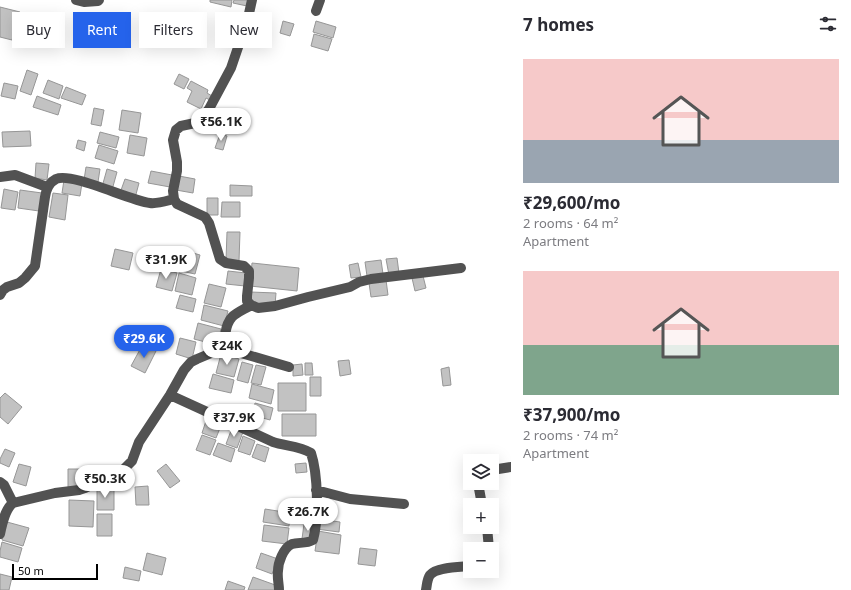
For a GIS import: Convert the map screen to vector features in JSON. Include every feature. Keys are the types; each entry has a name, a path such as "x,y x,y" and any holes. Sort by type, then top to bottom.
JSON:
{"street":[{"path":"76,0 84,2 100,0"},
{"path":"252,0 248,18 231,68 209,109 202,118 195,123 181,126 176,130 173,140 178,162 173,192 174,198 178,204 205,217 209,222 220,259 226,263 244,266 248,271 249,278 247,301 251,305 258,308 275,306 350,287 371,279 461,268"},
{"path":"316,11 320,0"},
{"path":"0,177 15,175 47,187"},
{"path":"0,295 7,287 25,278 35,266 47,187 56,179 70,178 82,181 138,201 152,203 174,198"},
{"path":"251,305 241,310 232,318 226,328 225,339 228,346 234,351 289,367"},
{"path":"0,534 7,512 13,503 55,492 86,488 124,469 132,460 139,442 170,396 184,370 191,362 228,346"},
{"path":"170,396 273,442 305,449 311,453 314,461 316,490 315,533 313,540 308,543 290,545 286,549 278,571 279,590"},
{"path":"499,469 511,467"},
{"path":"0,482 4,485 13,503"},
{"path":"316,490 350,499 404,504"},
{"path":"426,590 431,573 440,570 463,567"}],"building":[{"path":"210,0 232,0 231,7 210,2"},
{"path":"234,0 249,0 247,6 233,3"},
{"path":"0,7 20,12 12,12 12,40 0,37"},
{"path":"283,21 294,24 290,36 280,33"},
{"path":"316,21 336,27 333,38 313,32"},
{"path":"314,34 332,39 328,51 311,46"},
{"path":"27,70 38,74 31,95 20,91"},
{"path":"179,74 189,79 184,89 174,84"},
{"path":"48,80 63,86 59,99 43,93"},
{"path":"191,81 208,90 207,93 212,96 210,100 206,98 201,109 187,102 192,91 187,88"},
{"path":"4,83 18,86 15,99 1,96"},
{"path":"66,87 86,95 82,105 61,98"},
{"path":"37,96 61,105 58,115 33,107"},
{"path":"94,108 104,110 101,126 91,124"},
{"path":"122,110 141,113 138,133 119,130"},
{"path":"30,131 31,146 3,147 2,132"},
{"path":"100,132 119,137 116,148 97,143"},
{"path":"220,134 227,136 223,150 215,148"},
{"path":"130,135 147,138 144,156 127,153"},
{"path":"78,140 86,142 84,151 76,148"},
{"path":"99,145 118,151 114,164 95,158"},
{"path":"36,163 49,164 47,180 35,178"},
{"path":"86,167 100,169 98,182 84,180"},
{"path":"107,169 117,172 112,190 102,187"},
{"path":"151,171 172,175 170,187 148,183"},
{"path":"179,176 195,179 193,193 176,190"},
{"path":"125,179 139,183 135,198 120,193"},
{"path":"64,180 82,183 80,196 62,193"},
{"path":"230,185 252,186 252,196 230,196"},
{"path":"4,189 18,192 15,210 1,208"},
{"path":"20,190 42,193 39,211 18,208"},
{"path":"53,193 68,195 65,220 49,217"},
{"path":"207,198 218,198 218,215 207,215"},
{"path":"222,202 240,202 240,217 221,217"},
{"path":"227,232 240,232 239,261 226,261"},
{"path":"115,249 133,253 129,270 111,266"},
{"path":"158,250 181,256 177,271 154,265"},
{"path":"186,251 200,255 195,274 181,271"},
{"path":"397,258 399,273 389,275 386,259"},
{"path":"381,260 383,274 367,276 365,262"},
{"path":"252,263 299,268 297,291 250,286"},
{"path":"358,263 361,277 351,278 349,265"},
{"path":"161,269 177,273 172,291 156,287"},
{"path":"228,271 246,273 245,286 226,284"},
{"path":"179,273 196,278 192,295 175,291"},
{"path":"423,276 426,288 415,291 412,278"},
{"path":"386,280 388,295 371,297 369,283"},
{"path":"209,284 226,288 221,307 204,303"},
{"path":"250,292 276,293 275,305 250,303"},
{"path":"180,295 196,299 193,312 176,308"},
{"path":"204,305 228,311 224,326 201,320"},
{"path":"198,323 221,329 217,345 194,339"},
{"path":"180,338 196,342 192,359 176,354"},
{"path":"143,344 156,351 145,373 131,366"},
{"path":"221,354 239,359 234,377 216,373"},
{"path":"349,360 351,374 340,376 338,361"},
{"path":"242,362 253,365 248,383 237,380"},
{"path":"305,363 312,363 313,375 305,375"},
{"path":"302,364 303,375 293,376 293,365"},
{"path":"256,365 266,367 261,385 251,383"},
{"path":"449,367 451,385 443,386 441,369"},
{"path":"213,374 234,380 231,393 209,388"},
{"path":"310,377 321,377 321,396 310,396"},
{"path":"278,383 306,383 306,411 278,411"},
{"path":"252,384 274,390 271,404 249,398"},
{"path":"5,393 22,407 8,424 0,417 0,398"},
{"path":"255,403 273,408 270,420 252,415"},
{"path":"282,414 316,414 316,436 282,436"},
{"path":"207,418 222,423 216,438 202,433"},
{"path":"232,428 243,432 237,448 226,444"},
{"path":"202,435 216,440 210,455 196,450"},
{"path":"243,436 255,441 250,455 238,451"},
{"path":"218,443 235,449 231,462 213,455"},
{"path":"257,444 269,448 265,462 252,457"},
{"path":"5,449 15,453 9,467 0,463 0,459"},
{"path":"306,463 307,472 296,473 295,464"},
{"path":"19,464 31,467 26,486 13,482"},
{"path":"166,464 180,481 170,488 157,471"},
{"path":"68,469 80,469 80,487 68,487"},
{"path":"148,486 149,505 136,505 135,487"},
{"path":"97,487 114,488 114,510 97,510"},
{"path":"69,500 94,501 93,527 69,526"},
{"path":"265,509 290,513 289,526 263,522"},
{"path":"97,514 112,514 112,536 97,536"},
{"path":"318,519 340,522 339,532 316,529"},
{"path":"7,522 29,528 23,546 2,540"},
{"path":"304,524 313,525 311,540 302,539"},
{"path":"264,525 289,528 287,544 262,541"},
{"path":"318,531 341,535 339,554 315,551"},
{"path":"2,542 22,548 18,562 0,557"},
{"path":"360,548 377,550 375,566 358,564"},
{"path":"147,553 166,558 162,575 143,570"},
{"path":"261,553 278,559 272,574 256,568"},
{"path":"125,567 141,571 139,581 123,578"},
{"path":"0,574 12,577 9,590 0,590"},
{"path":"253,577 278,586 276,590 248,590"},
{"path":"228,581 245,587 244,590 225,590"}]}
